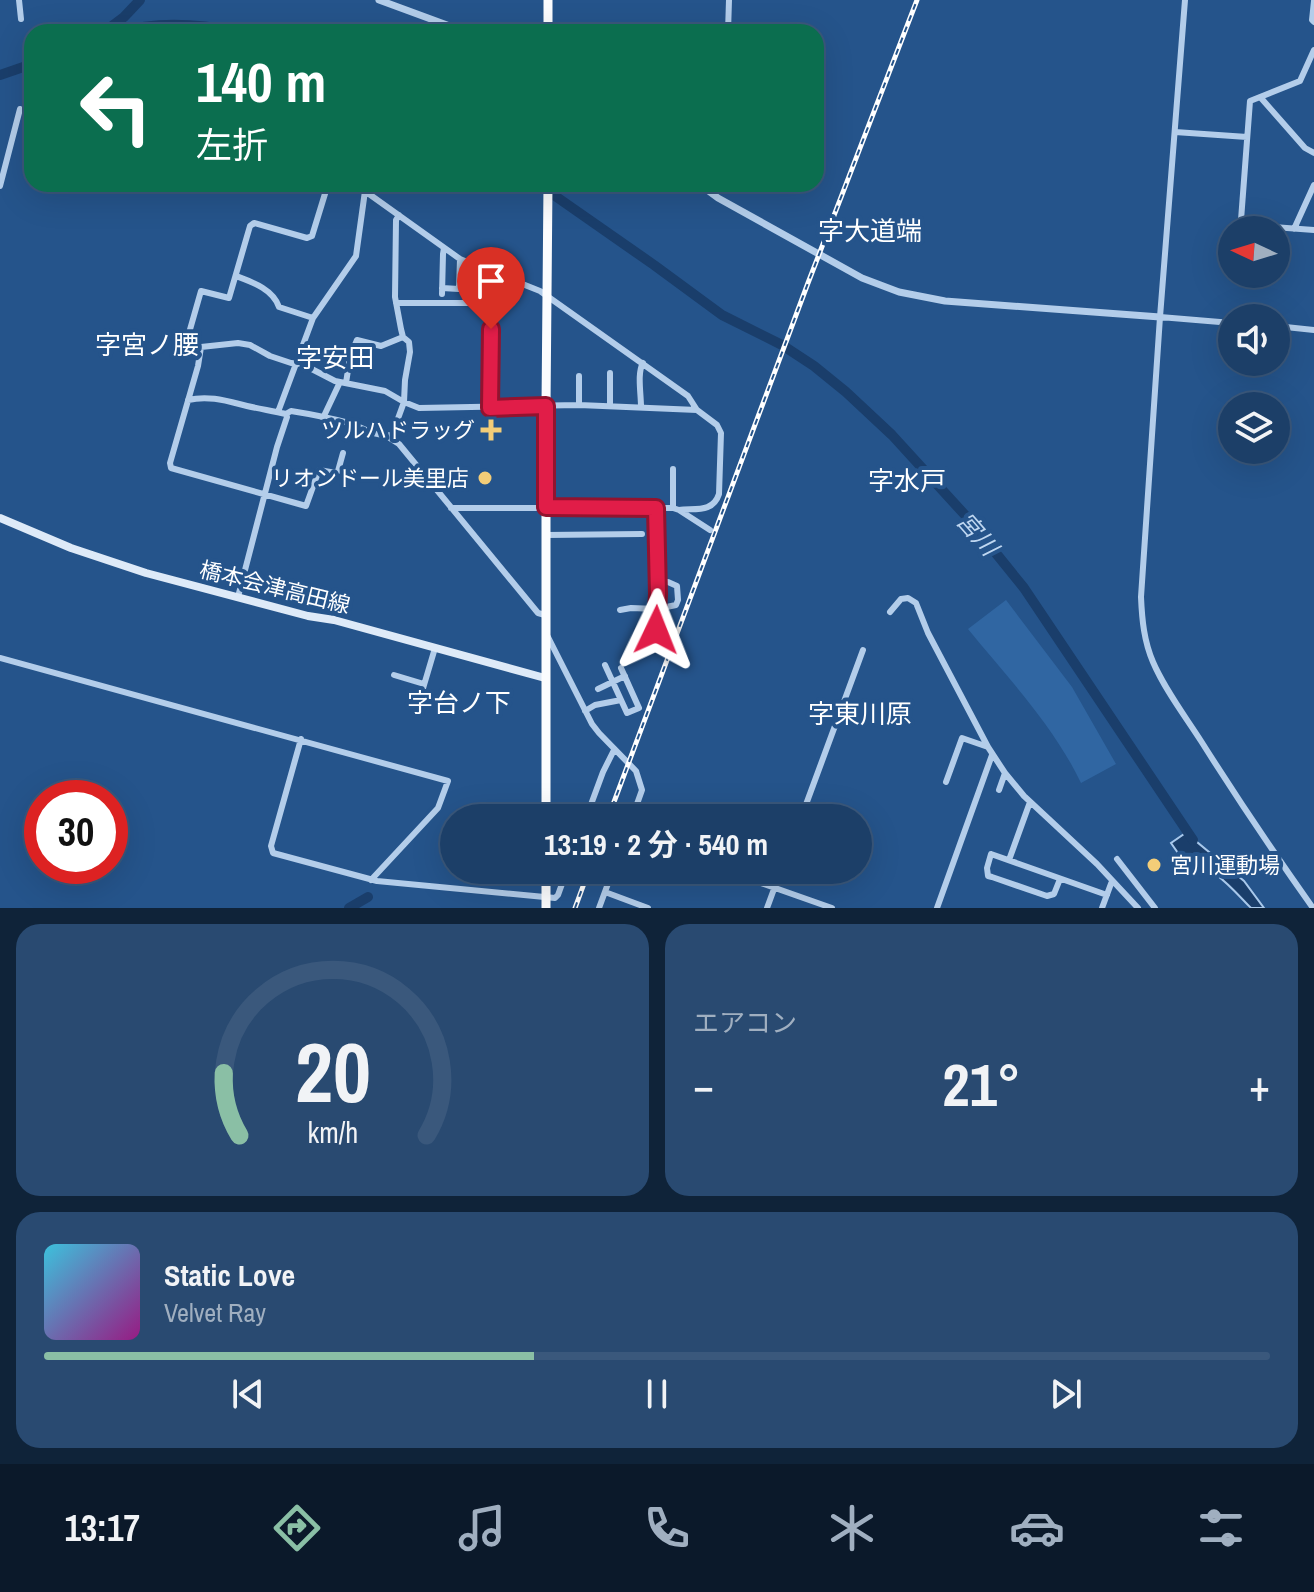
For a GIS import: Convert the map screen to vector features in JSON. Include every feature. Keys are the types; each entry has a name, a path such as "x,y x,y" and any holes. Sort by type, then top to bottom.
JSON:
{"highway":[{"path":"548,0 548,24"},
{"path":"546,804 548,192"}],"main road":[{"name":"橋本会津高田線","path":"0,518 71,548 146,573 545,678"}],"street":[{"path":"19,0 21,19"},
{"path":"379,0 444,24"},
{"path":"728,24 729,0"},
{"path":"1185,0 1141,597 1144,634 1154,664 1178,705 1313,908"},
{"path":"1314,1 1314,22"},
{"path":"1314,50 1300,81 1250,101 1241,220 1244,225 1314,230"},
{"path":"1261,98 1305,148 1314,153"},
{"path":"0,186 20,109"},
{"path":"1175,132 1247,137"},
{"path":"1294,229 1314,185"},
{"path":"326,192 312,236 307,238 252,223 229,298 201,291 188,343 201,347 238,343 250,345 281,360 297,363 343,382 385,391 419,408 579,405 697,410"},
{"path":"282,413 313,318 356,256 365,192"},
{"path":"366,192 460,259 540,291 688,396 697,410 717,425 721,433 719,494 714,504 706,509 451,508"},
{"path":"710,192 862,278 899,292 945,301 1218,322"},
{"path":"388,437 392,435 404,402 410,352 409,342 403,337 396,303 395,231 399,215"},
{"path":"444,248 442,291 459,289 460,259"},
{"path":"236,276 260,286 277,299 279,307 313,318"},
{"path":"396,303 491,303 490,408"},
{"path":"1290,327 1314,330"},
{"path":"323,418 343,382 357,340 381,346 403,337"},
{"path":"201,347 171,468 306,506 319,470 336,473 343,453"},
{"path":"641,407 642,383 639,375 643,363"},
{"path":"610,373 610,406"},
{"path":"579,376 579,405"},
{"path":"188,400 198,397 222,399 282,413 287,417 238,597"},
{"path":"282,413 291,411 348,423 399,444 538,613 545,615"},
{"path":"673,469 676,509"},
{"path":"656,508 656,630"},
{"path":"676,509 710,530"},
{"path":"546,535 642,534"},
{"path":"620,610 676,605 678,592 675,584 657,582"},
{"path":"890,612 901,599 908,598 916,603 928,633 992,755 1005,773 1030,802 1097,864 1138,908"},
{"path":"546,636 599,733 636,771 642,790 637,804"},
{"path":"416,712 435,648"},
{"path":"806,804 863,650"},
{"path":"0,658 448,781 438,808 371,880"},
{"path":"605,665 627,713 639,708 621,668"},
{"path":"394,675 424,684"},
{"path":"598,689 625,676"},
{"path":"585,711 595,705 621,700"},
{"path":"946,782 962,738 988,747"},
{"path":"301,739 271,850 278,854 371,880 546,903 556,898 562,884"},
{"path":"591,804 614,750"},
{"path":"937,908 992,755"},
{"path":"999,790 1005,773"},
{"path":"1009,860 1030,802"},
{"path":"1060,879 1054,894 1047,896 988,876 987,868 991,854 1107,895"},
{"path":"1117,859 1155,908"},
{"path":"1102,908 1112,881"},
{"path":"599,908 608,884"},
{"path":"764,884 832,908"},
{"path":"767,908 776,884"},
{"path":"605,892 648,908"}],"shaded area":[{"path":"1006,600 1072,687 1116,764 1081,783 1044,722 968,629"},
{"path":"1190,830 1197,842 1244,881 1264,908 1251,908 1213,872 1185,863 1171,843"}],"waterway":[{"path":"115,24 140,0"},
{"name":"宮川","path":"0,75 24,67"},
{"name":"宮川","path":"549,192 722,315 782,345 814,366 892,435 965,515 1024,588 1193,840"},
{"path":"349,908 368,897"}],"railway":[{"path":"613,804 917,0"},
{"path":"575,908 584,884"}],"place":[{"name":"ツルハドラッグ","path":"491,430"},
{"name":"リオンドール美里店","path":"485,478"},
{"name":"宮川運動場","path":"1154,865"}],"district":[{"name":"字大道端","path":"870,231"},
{"name":"字宮ノ腰","path":"147,345"},
{"name":"字安田","path":"335,358"},
{"name":"字水戸","path":"907,481"},
{"name":"字台ノ下","path":"459,703"},
{"name":"字東川原","path":"860,714"}],"route":[{"path":"491,329 490,408 546,406 546,507 656,508 656,630"}]}
